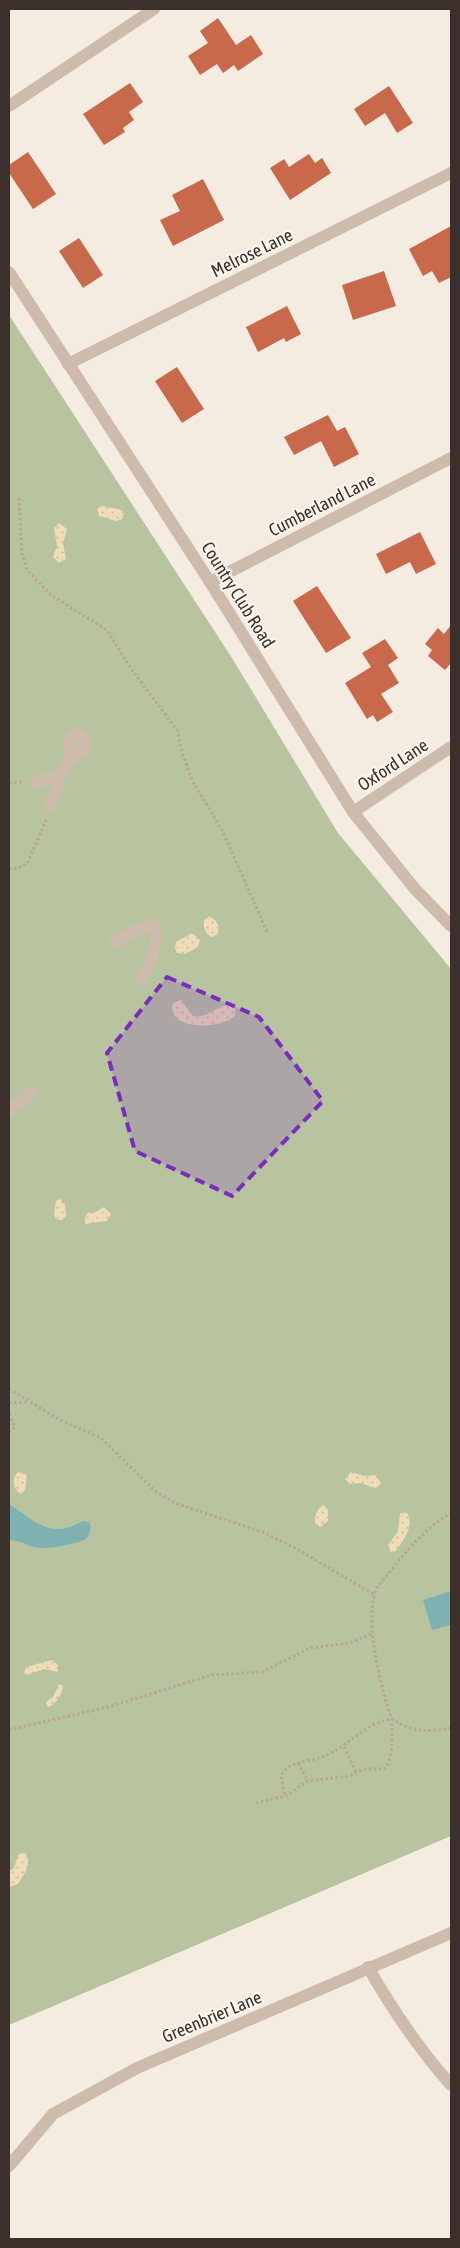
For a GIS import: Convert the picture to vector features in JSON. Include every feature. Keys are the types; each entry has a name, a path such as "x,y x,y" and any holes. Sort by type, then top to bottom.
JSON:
{"street":[{"path":"9,106 154,9"},
{"name":"Melrose Lane","path":"68,364 451,173"},
{"name":"Country Club Road","path":"9,272 210,582 354,812 415,889 451,926"},
{"name":"Cumberland Lane","path":"210,582 451,458"},
{"name":"Oxford Lane","path":"354,812 451,747"},
{"path":"50,805 61,774 70,762"},
{"path":"35,784 61,774"},
{"path":"114,942 147,925 152,924 155,927 155,942 149,965 142,980"},
{"path":"9,1112 33,1091"},
{"name":"Greenbrier Lane","path":"9,2166 53,2114 137,2068 451,1932"},
{"path":"368,1967 397,2018 428,2059 451,2085"}],"path":[{"path":"19,498 22,553 27,570 51,595 106,630 132,670 177,730 192,780 223,832 268,934"},
{"path":"9,783 35,784"},
{"path":"9,869 27,864 43,831 50,805"},
{"path":"9,1389 27,1402 101,1438 155,1491 175,1503 265,1533 295,1548 373,1594"},
{"path":"9,1403 27,1402"},
{"path":"9,1414 15,1427 9,1431"},
{"path":"256,1802 285,1796 308,1781 349,1776 363,1769 384,1769 388,1765 392,1719 386,1706 372,1634 373,1594 422,1535 451,1513"},
{"path":"9,1730 112,1706 211,1675 262,1672 310,1648 350,1643 372,1634"},
{"path":"285,1796 281,1782 282,1774 298,1763 319,1758 344,1747 381,1720 392,1719 412,1730 422,1732 451,1728"},
{"path":"344,1747 356,1772"},
{"path":"298,1763 308,1781"}],"highlighted area":[{"path":"167,977 259,1017 323,1101 232,1196 135,1151 107,1053"}],"green space":[{"path":"9,315 232,658 338,833 451,969 451,1836 9,2025"}],"sand":[{"path":"103,506 122,510 124,513 122,519 116,521 99,516 97,508"},
{"path":"59,523 67,529 63,543 66,559 59,563 53,557 57,546 54,528"},
{"path":"209,916 216,921 219,927 217,935 211,937 204,927 205,919"},
{"path":"192,933 200,940 198,947 185,954 177,953 175,948 176,942"},
{"path":"181,1000 193,1016 203,1016 220,1007 230,1005 235,1009 235,1015 229,1020 208,1025 186,1023 178,1019 173,1012 173,1003"},
{"path":"60,1199 65,1204 66,1216 62,1220 56,1219 54,1214 56,1201"},
{"path":"104,1207 111,1214 107,1221 85,1224 85,1217 88,1213 96,1212"},
{"path":"18,1472 27,1475 25,1490 22,1494 16,1490 14,1485 14,1479"},
{"path":"351,1472 365,1476 375,1475 381,1483 376,1488 360,1483 350,1484 345,1479"},
{"path":"324,1505 328,1510 328,1521 320,1527 315,1523 315,1518 318,1510"},
{"path":"400,1513 407,1513 409,1518 409,1528 396,1551 391,1552 388,1545 398,1531"},
{"path":"52,1660 58,1665 58,1672 44,1669 27,1675 24,1673 26,1667"},
{"path":"59,1684 63,1686 60,1696 54,1704 48,1707 46,1702 53,1697"},
{"path":"23,1852 28,1858 28,1866 18,1884 9,1887 9,1871 14,1868 18,1855"}],"water":[{"path":"9,1504 36,1522 52,1529 61,1529 83,1521 88,1522 91,1526 87,1538 56,1547 42,1548 9,1540"},
{"path":"451,1591 451,1625 432,1630 423,1600"}],"building":[{"path":"218,18 236,45 251,35 263,54 238,71 234,65 223,73 217,64 200,75 188,56 208,43 200,31"},
{"path":"130,83 143,102 129,112 134,120 123,128 125,132 104,145 83,114"},
{"path":"389,86 413,123 397,133 385,113 365,126 354,109"},
{"path":"28,152 56,194 33,209 9,173 9,165"},
{"path":"309,154 315,163 322,158 331,173 290,200 270,168 284,159 289,167"},
{"path":"203,179 224,220 173,246 160,220 180,211 172,195"},
{"path":"451,226 451,277 439,283 432,271 423,276 409,249"},
{"path":"79,238 103,275 83,288 59,251"},
{"path":"384,271 396,306 353,320 342,285"},
{"path":"287,306 301,334 286,342 284,338 258,352 246,327"},
{"path":"177,367 204,409 182,423 155,381"},
{"path":"328,415 337,431 345,427 359,454 334,467 321,441 294,455 284,437"},
{"path":"420,532 436,564 416,574 410,562 386,574 376,554"},
{"path":"317,586 351,638 326,653 293,601"},
{"path":"451,625 451,663 445,670 428,656 432,650 425,644 438,628 444,634"},
{"path":"385,639 398,658 388,665 399,683 381,694 393,712 377,722 373,715 367,719 345,683 371,667 362,653"}]}
